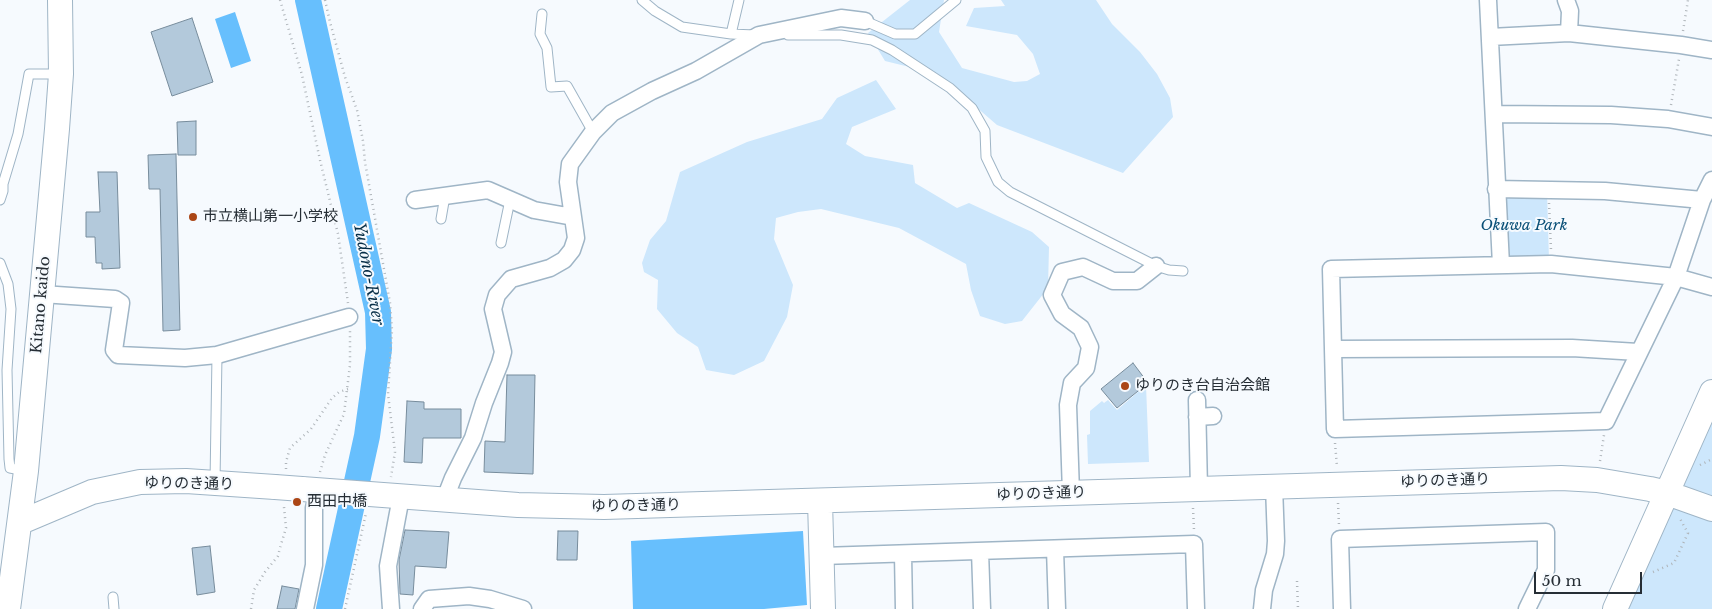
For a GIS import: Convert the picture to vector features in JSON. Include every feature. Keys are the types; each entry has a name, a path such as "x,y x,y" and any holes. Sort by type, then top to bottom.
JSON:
{"street":[{"name":"Kitano kaido","path":"11,603 26,471 61,74 60,0"},
{"path":"1488,0 1501,265"},
{"path":"1566,0 1570,11 1569,33"},
{"path":"444,501 453,478 474,438 484,403 503,352 493,310 497,295 511,279 550,268 564,260 572,250 576,238 568,182 570,164 593,132 612,113 652,91 696,71 759,35 841,18 865,21"},
{"path":"1490,37 1569,33 1681,44 1712,50"},
{"path":"1494,114 1611,115 1668,119 1712,128"},
{"path":"1712,180 1702,200 1676,277 1606,421 1335,429 1331,269 1551,264 1676,277 1712,286"},
{"path":"1496,189 1605,190 1702,200"},
{"path":"415,200 488,190 534,210 573,217"},
{"path":"1071,493 1068,405 1072,383 1086,368 1090,347 1081,328 1062,314 1052,295 1062,272 1083,267 1113,281 1137,281 1156,266"},
{"path":"42,294 115,299 120,303 114,350 118,355 185,358 217,355 349,317"},
{"path":"1334,349 1572,348 1638,352"},
{"path":"1616,609 1671,503 1712,392"},
{"path":"1196,489 1205,416 1197,400"},
{"name":"ゆりのき通り","path":"20,522 78,497 126,484 162,481 214,482 275,487 380,499 604,507 1561,478 1597,480 1671,503 1712,509"},
{"path":"1262,609 1264,590 1273,560 1276,541 1274,486"},
{"path":"305,609 314,565 314,508 317,491"},
{"path":"380,499 391,609"},
{"path":"820,501 824,609"},
{"path":"1342,609 1340,539 1546,532 1546,570 1527,609"},
{"path":"822,556 1194,544 1196,609"},
{"path":"1056,549 1057,609"},
{"path":"980,551 982,609"},
{"path":"902,554 904,609"},
{"path":"0,565 11,603"},
{"path":"422,609 430,599 469,596 490,599 523,609"}],"lane":[{"path":"642,0 655,11 682,27 731,34 842,35 872,40 892,50 950,88 972,108 985,131 986,158 998,182 1010,192 1156,266 1169,270 1183,271"},
{"path":"731,34 739,0"},
{"path":"865,21 895,34 915,34 956,0"},
{"path":"542,14 540,34 547,48 551,87 567,86 593,132"},
{"path":"0,200 18,134 29,74 61,74"},
{"path":"441,219 445,196"},
{"path":"501,243 510,200"},
{"path":"0,263 8,284 11,309 7,370 10,468 26,471"},
{"path":"214,482 217,355"},
{"path":"113,597 114,609"}],"path":[{"path":"280,0 302,75 338,234 349,317 350,366 344,414 325,455 320,470 317,491"},
{"path":"325,0 345,77 357,110 390,303 392,330 388,394 395,452 345,609"},
{"path":"1668,119 1688,0"},
{"path":"1549,190 1551,264"},
{"path":"1597,480 1606,421"},
{"path":"1337,484 1340,539"},
{"path":"1194,544 1196,489"},
{"path":"1652,572 1674,563 1688,533 1671,503"},
{"path":"1297,582 1298,609"}],"green space":[{"path":"910,0 944,0 939,32 962,68 1014,82 1027,81 1040,74 1033,54 1017,35 966,26 974,8 1005,6 1001,0 1096,0 1112,24 1140,52 1157,74 1170,98 1173,117 1123,173 997,125 938,74 885,61 868,33"},
{"path":"876,80 896,109 852,127 846,144 865,156 913,165 915,183 957,208 969,203 1032,232 1049,247 1048,288 1022,321 1005,324 980,316 971,290 966,264 899,228 821,209 798,212 776,218 774,239 793,285 787,317 764,361 734,375 706,370 698,347 677,333 657,309 658,280 644,272 642,263 650,240 666,221 680,172 747,142 822,119 837,98"},
{"name":"Okuwa Park","path":"1498,191 1547,192 1549,260 1503,261"},
{"path":"1146,385 1149,462 1088,464 1087,435 1090,434 1090,411 1102,401 1104,403 1108,400 1117,410"},
{"path":"1712,411 1712,609 1625,609"}],"water":[{"path":"235,12 251,61 231,68 215,19"},
{"path":"803,531 807,605 764,609 633,609 631,541"}],"building":[{"path":"192,18 213,82 172,96 151,32"},
{"path":"196,121 196,155 178,155 177,122"},
{"path":"176,154 180,330 163,331 160,189 149,189 148,155"},
{"path":"98,172 117,172 120,268 102,269 102,263 96,263 95,237 86,237 86,212 100,212"},
{"path":"1133,363 1148,383 1117,408 1101,389"},
{"path":"507,375 535,375 533,474 484,472 485,441 505,442"},
{"path":"407,401 424,402 424,409 461,409 461,438 423,438 422,463 404,462"},
{"path":"405,530 449,532 446,568 415,566 413,595 400,594 399,560"},
{"path":"558,531 578,531 577,560 557,560"},
{"path":"210,546 215,592 197,595 192,548"},
{"path":"282,586 299,589 295,609 277,609"}],"waterway":[{"name":"Yudono-River","path":"308,0 378,312 379,349 367,436 329,609"}],"place":[{"name":"市立横山第一小学校","path":"193,217"},
{"name":"ゆりのき台自治会館","path":"1125,386"},
{"name":"西田中橋","path":"297,502"}]}
